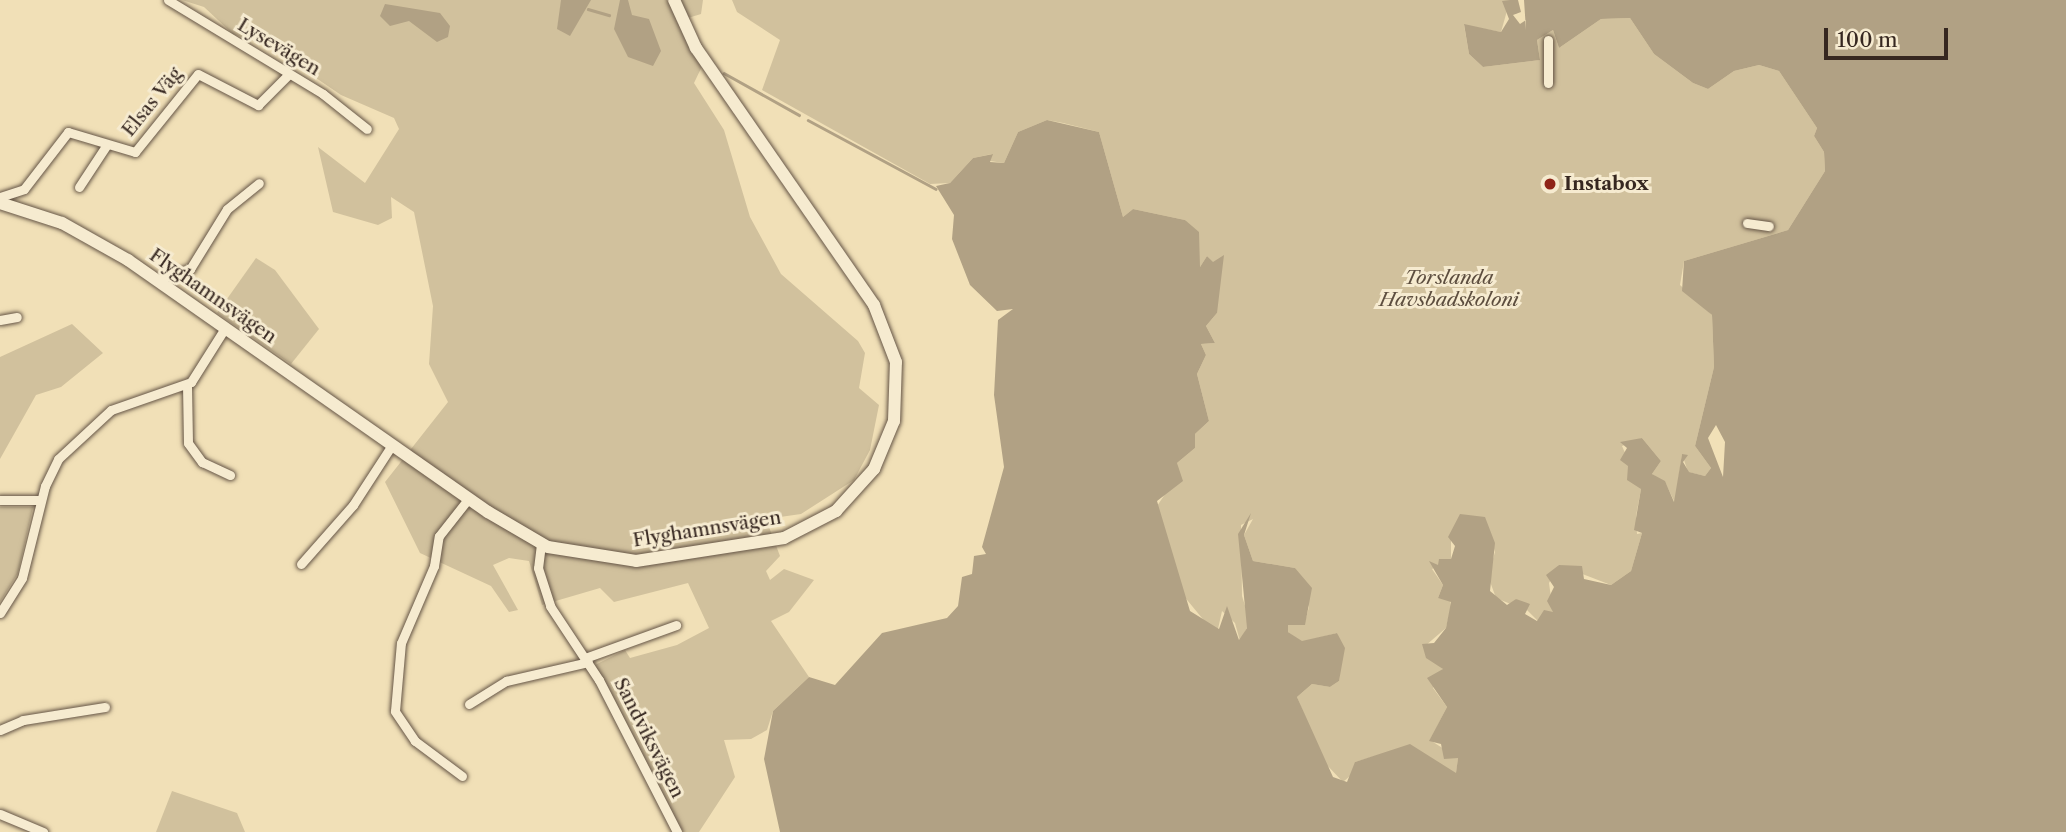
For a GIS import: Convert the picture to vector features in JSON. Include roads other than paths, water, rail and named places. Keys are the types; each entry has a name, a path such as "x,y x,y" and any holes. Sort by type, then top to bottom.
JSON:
{"street":[{"name":"Lysevägen","path":"168,0 288,75 366,130"},
{"name":"Flyghamnsvägen","path":"0,203 82,233 156,280 391,445 541,544 577,555 636,561 793,535 836,511 862,486 894,421 896,362 879,313 696,48 674,0"},
{"path":"1548,40 1548,83"},
{"name":"Elsas Väg","path":"0,197 24,189 68,132 130,153 139,149 198,74 258,105 288,75"},
{"name":"Elsas Väg","path":"79,187 106,146"},
{"path":"156,280 190,269 228,209 259,183"},
{"path":"1747,223 1769,226"},
{"path":"0,320 17,317"},
{"path":"225,328 187,385 188,443 201,462 230,475"},
{"path":"0,613 22,578 41,500 58,459 91,424 134,398 187,385"},
{"path":"301,564 354,505 391,445"},
{"path":"462,776 415,741 394,711 401,643 434,566 439,536 469,498"},
{"path":"0,500 41,500"},
{"name":"Sandviksvägen","path":"541,544 544,591 586,660 677,832"},
{"name":"Sandviksvägen","path":"469,704 506,681 586,660 676,625"},
{"path":"0,730 23,720 105,707"},
{"path":"0,816 43,832"}],"waterway":[{"path":"588,9 609,15"},
{"path":"724,73 799,115"},
{"path":"808,120 936,189"}],"place":[{"name":"Instabox","path":"1550,184"}],"park label":[{"name":"Torslanda Havsbadskoloni","path":"1449,289"}]}
